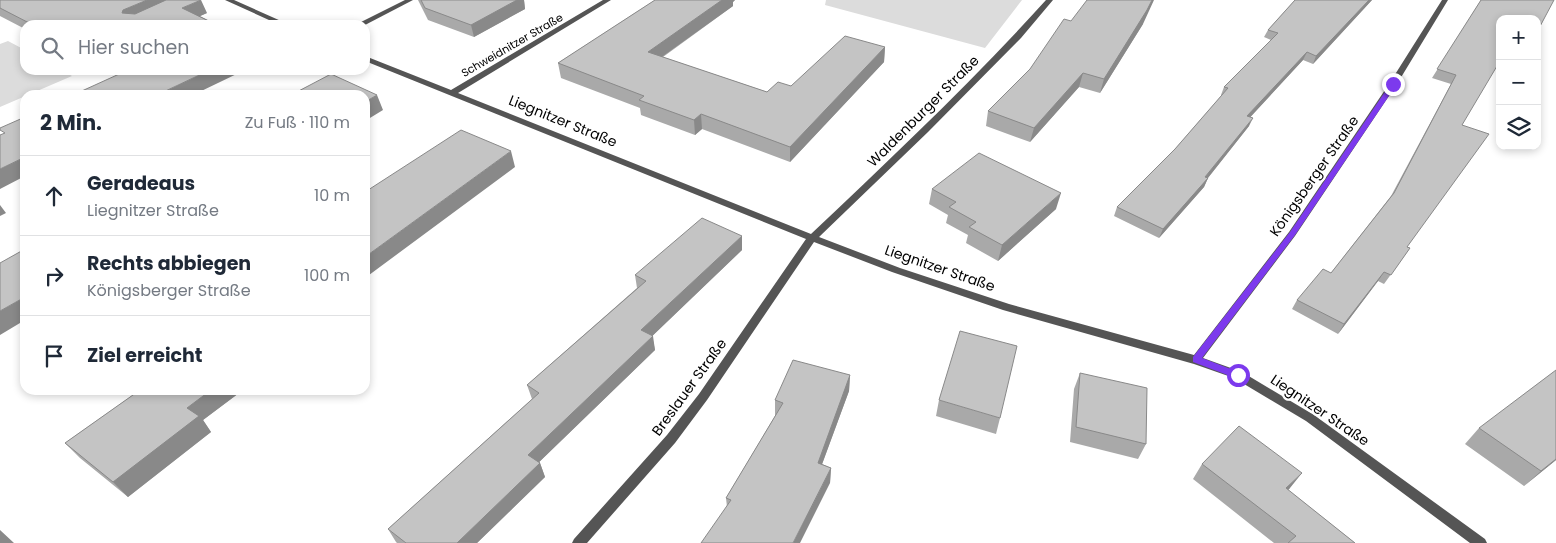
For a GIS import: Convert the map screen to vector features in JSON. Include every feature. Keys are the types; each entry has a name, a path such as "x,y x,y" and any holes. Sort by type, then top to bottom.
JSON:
{"street":[{"path":"228,0 274,20"},
{"path":"369,20 410,0"},
{"name":"Schweidnitzer Straße","path":"452,93 608,0"},
{"name":"Waldenburger Straße","path":"812,238 932,123 1018,36 1050,0"},
{"name":"Königsberger Straße","path":"1196,360 1292,234 1393,84 1446,0"},
{"name":"Liegnitzer Straße","path":"370,60 812,238 965,294 1196,360 1238,375 1310,418 1480,543"},
{"name":"Breslauer Straße","path":"579,543 664,446 703,397 812,238"}],"shaded area":[{"path":"826,0 1022,0 985,48 825,5"},
{"path":"8,41 20,47 20,75 72,76 39,90 20,90 20,98 0,107 0,44"}],"building":[{"path":"0,0 147,0 123,10 122,13 135,14 166,0 201,0 182,8 207,20 23,20 0,8"},
{"path":"421,0 517,0 471,25 425,8"},
{"path":"655,0 722,0 648,52 767,92 778,82 791,86 845,36 885,47 790,147 701,114 694,120 639,100 644,96 558,63"},
{"path":"1087,0 1152,0 1104,79 1083,73 1034,128 988,111 1030,69 1064,19 1071,21"},
{"path":"1295,0 1369,0 1316,56 1307,52 1247,116 1253,118 1205,177 1208,178 1163,229 1117,207 1175,149 1228,88 1224,87 1278,33 1268,30"},
{"path":"1481,0 1554,0 1541,24 1541,15 1496,15 1496,68 1462,125 1489,134 1407,247 1410,248 1391,275 1384,272 1344,324 1297,300 1323,269 1331,273 1394,193 1456,75 1437,69"},
{"path":"117,75 199,75 168,90 84,90"},
{"path":"329,75 333,75 366,90 301,90"},
{"path":"370,92 377,95 370,99"},
{"path":"20,119 20,159 0,169 0,135 5,133 0,128"},
{"path":"461,130 511,151 370,253 370,189"},
{"path":"979,153 1061,193 1002,245 969,227 976,222 949,207 956,202 932,189"},
{"path":"702,218 742,236 641,330 653,336 528,455 540,463 457,543 406,543 388,529 539,393 527,385 646,281 635,275"},
{"path":"20,252 20,300 0,311 0,263"},
{"path":"960,331 1017,346 1000,418 939,400"},
{"path":"793,360 850,375 818,463 831,468 793,543 701,543 731,500 726,498 783,403 775,400"},
{"path":"1556,370 1556,459 1541,471 1479,428"},
{"path":"1080,373 1147,388 1146,444 1076,427"},
{"path":"133,395 204,395 187,408 199,416 113,482 65,443"},
{"path":"1239,426 1302,473 1286,488 1355,543 1288,543 1296,536 1202,464"}],"route":[{"path":"1238,375 1196,360 1292,234 1393,84"}]}
